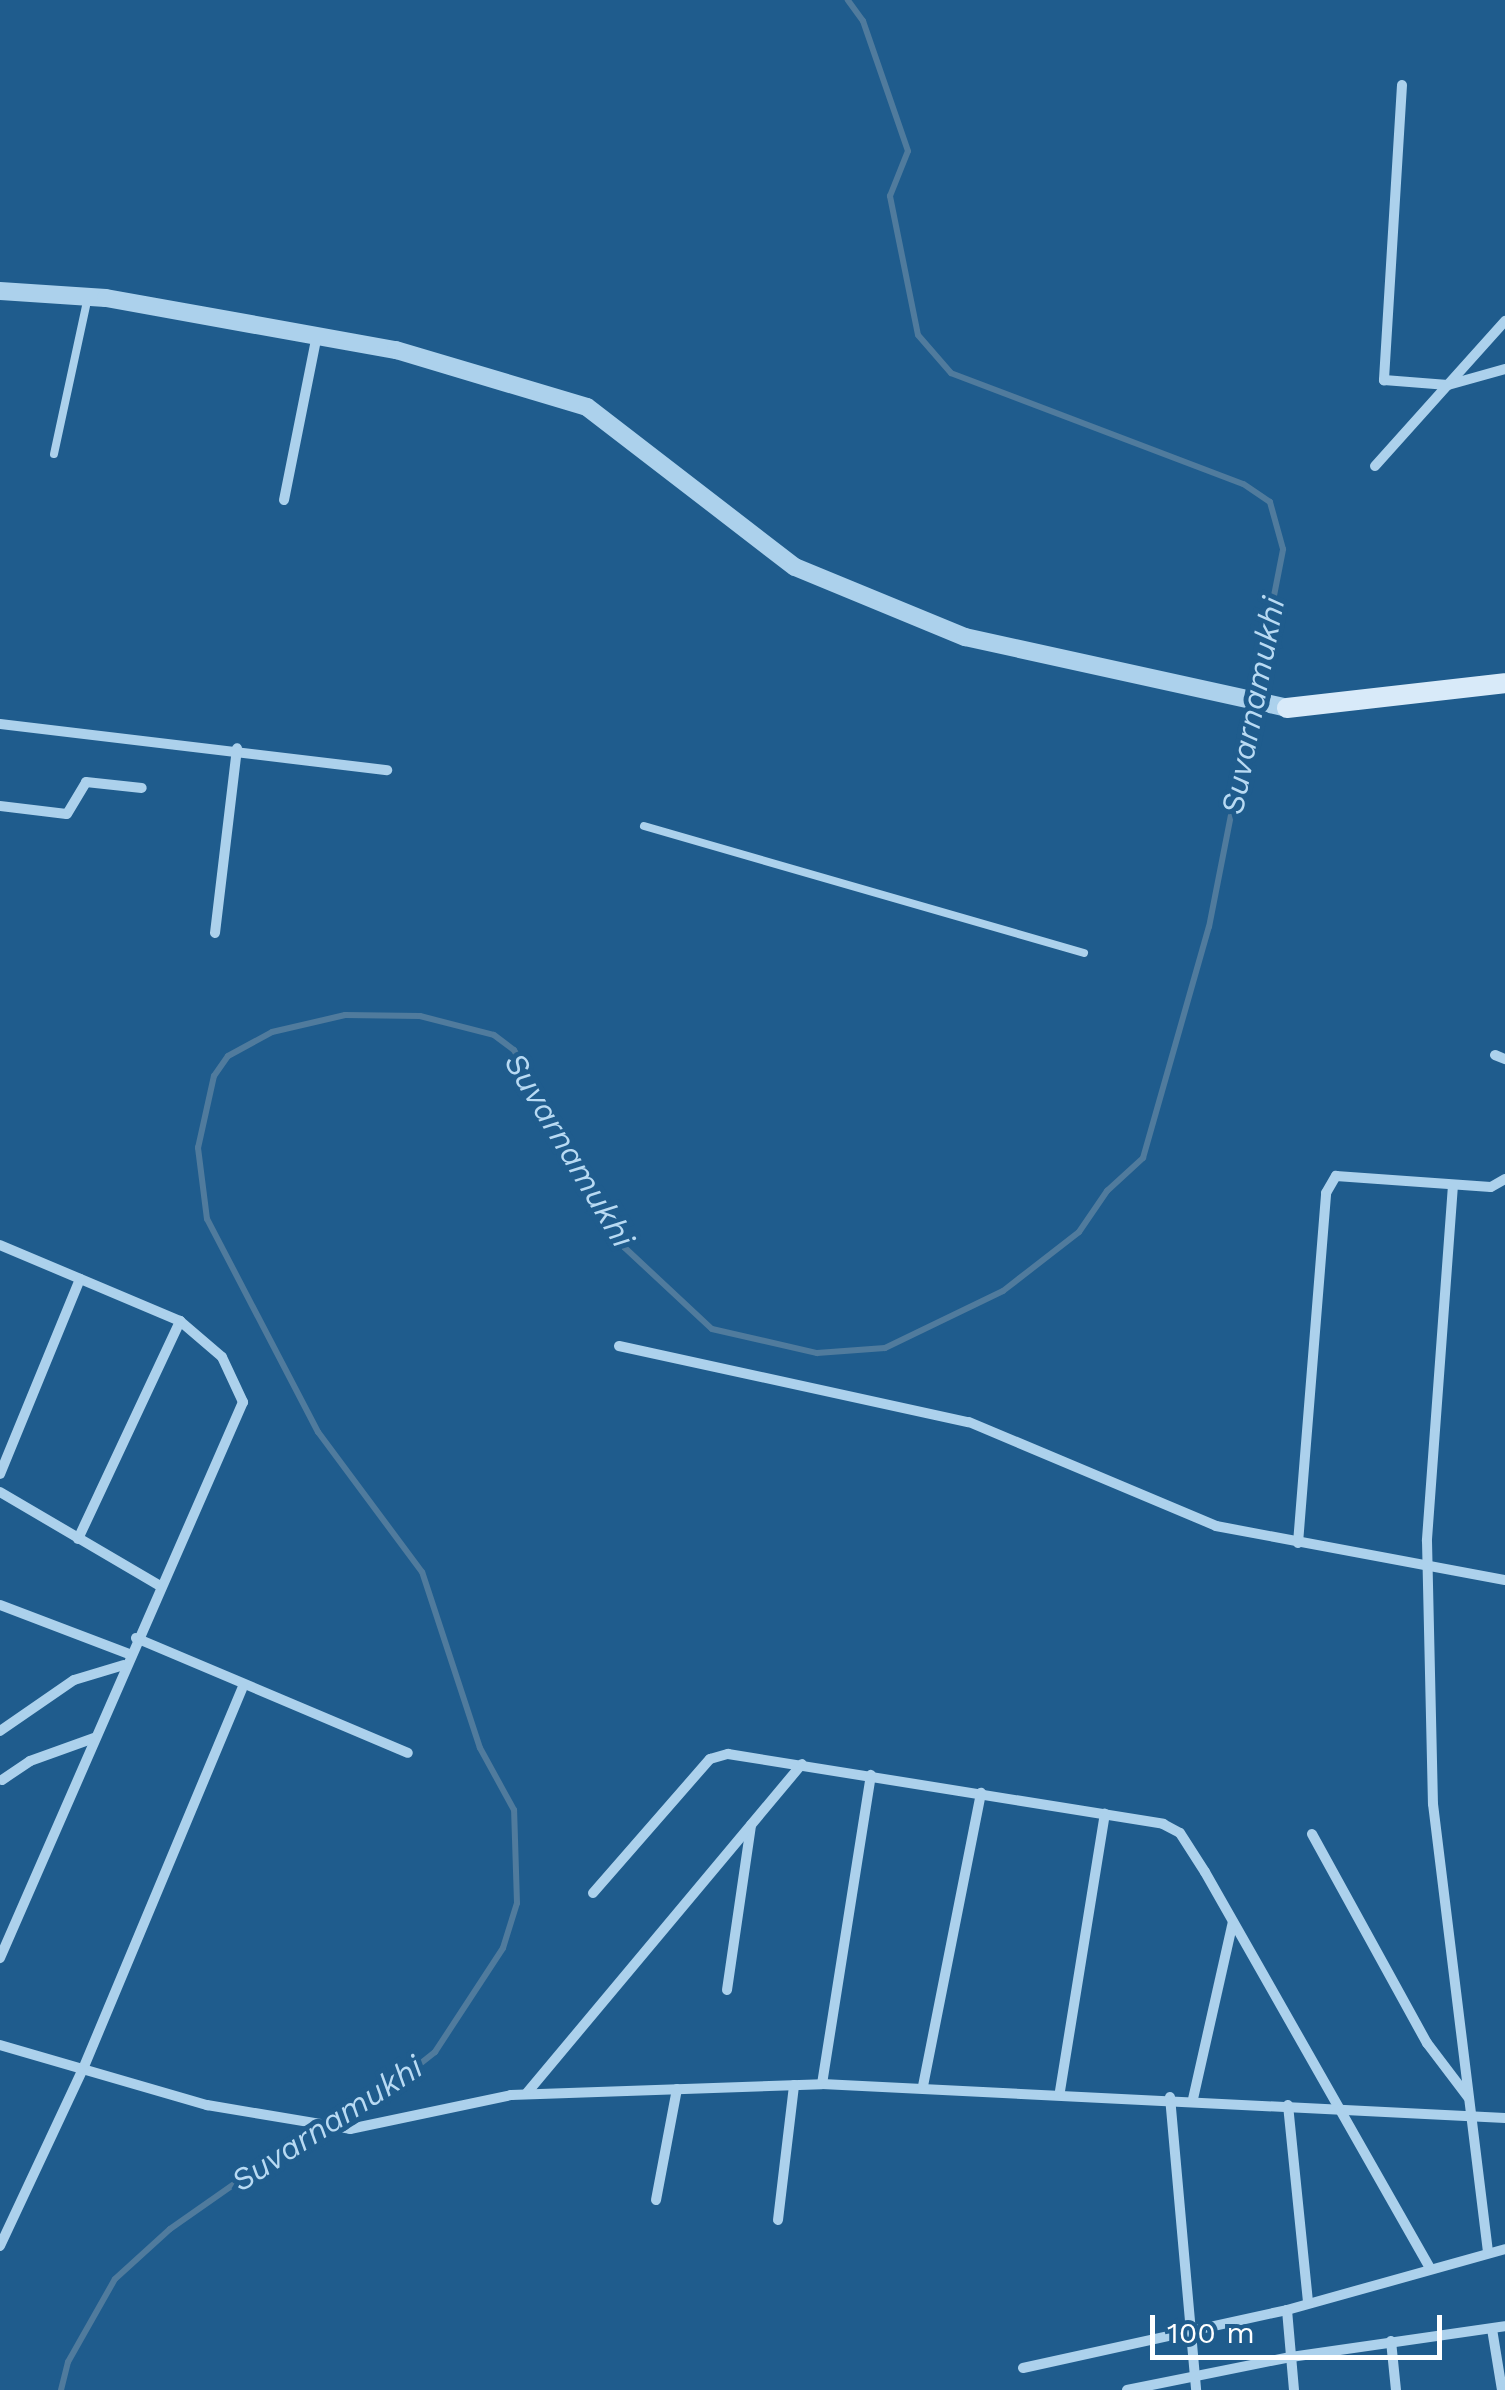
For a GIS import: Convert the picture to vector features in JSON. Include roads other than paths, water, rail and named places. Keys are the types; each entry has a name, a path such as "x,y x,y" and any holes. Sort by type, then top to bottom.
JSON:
{"main road":[{"path":"1288,708 1505,683"}],"street":[{"path":"1402,85 1384,380 1448,384 1505,369"},
{"path":"0,291 88,296 396,350 587,407 795,567 965,638 1288,708"},
{"path":"1375,466 1505,321"},
{"path":"284,500 317,335"},
{"path":"0,724 238,748 388,770"},
{"path":"215,933 238,748"},
{"path":"0,806 67,814 86,782 142,788"},
{"path":"1298,1542 1326,1193 1336,1176 1491,1187 1505,1179"},
{"path":"1453,1185 1428,1564 1434,1804 1488,2252"},
{"path":"0,1245 180,1322 222,1358 243,1402 126,1660 0,1958"},
{"path":"0,1474 80,1279"},
{"path":"78,1539 180,1322"},
{"path":"620,1346 969,1422 1216,1526 1505,1580"},
{"path":"0,1492 160,1586"},
{"path":"0,1605 126,1660"},
{"path":"136,1638 408,1753"},
{"path":"0,1731 74,1680 126,1660"},
{"path":"0,2246 82,2069 242,1686"},
{"path":"2,1780 30,1761 94,1738"},
{"path":"593,1893 710,1760 728,1754 1104,1814 1180,1833 1429,2268"},
{"path":"526,2094 802,1764"},
{"path":"822,2084 871,1775"},
{"path":"923,2086 981,1794"},
{"path":"1060,2091 1104,1814"},
{"path":"727,1990 751,1824"},
{"path":"1312,1834 1427,2043 1468,2098"},
{"path":"1194,2099 1233,1922"},
{"path":"0,2045 207,2106 350,2130 526,2094 822,2084 1060,2091 1505,2118"},
{"path":"778,2220 794,2085"},
{"path":"656,2200 678,2089"},
{"path":"1170,2097 1196,2390"},
{"path":"1288,2106 1308,2302"},
{"path":"1023,2368 1287,2310 1505,2249"},
{"path":"1287,2310 1294,2390"},
{"path":"1128,2390 1291,2357 1505,2326"},
{"path":"1492,2330 1502,2389"},
{"path":"1391,2341 1396,2390"}],"lane":[{"path":"54,454 88,296"},
{"path":"644,826 1084,953"}],"waterway":[{"name":"Suvarnamukhi","path":"61,2390 68,2362 115,2279 170,2229 350,2103 396,2083 435,2052 503,1948 517,1903 514,1810 480,1748 422,1572 318,1432 207,1219 198,1148 214,1076 228,1056 272,1032 345,1015 420,1016 494,1035 514,1050 624,1247 712,1329 817,1353 885,1348 1003,1291 1079,1232 1107,1191 1143,1158 1209,927 1283,549 1270,502 1243,484 951,373 918,335 890,196 908,151 863,21 848,0"}]}
